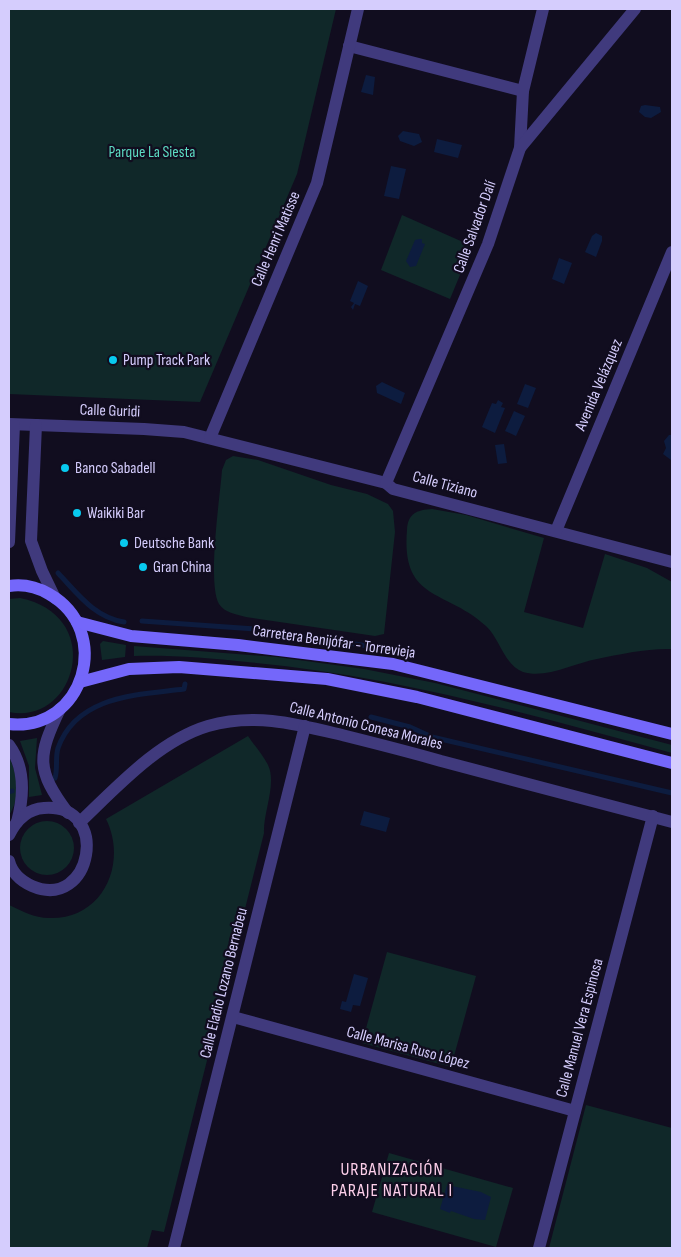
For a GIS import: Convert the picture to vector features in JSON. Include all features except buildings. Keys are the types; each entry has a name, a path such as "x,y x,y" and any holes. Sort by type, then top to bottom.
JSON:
{"main road":[{"path":"9,586 35,588 56,598 77,622 82,633 85,658 80,682 72,697 60,709 32,723 9,724"},
{"name":"Carretera Benijófar - Torrevieja","path":"77,622 131,636 393,664 672,734"},
{"path":"80,682 129,669 179,667 326,679 417,697 672,763"}],"street":[{"name":"Calle Henri Matisse","path":"210,438 317,183 358,9"},
{"path":"520,148 523,92 543,9"},
{"name":"Calle Salvador Dalí","path":"386,483 488,244 520,148 636,9"},
{"path":"349,46 523,92"},
{"name":"Avenida Velázquez","path":"556,532 672,252"},
{"path":"9,542 12,424"},
{"name":"Calle Guridi","path":"12,424 162,430 210,438"},
{"path":"36,425 31,541 42,571 56,598"},
{"name":"Calle Tiziano","path":"210,438 386,483 393,489 672,562"},
{"path":"9,864 25,883 36,888 59,888 69,883 84,866 87,855 84,832 50,788 43,769 46,739 60,709"},
{"name":"Calle Antonio Conesa Morales","path":"78,822 148,761 190,733 206,726 241,719 282,721 305,726 672,822"},
{"name":"Calle Eladio Lozano Bernabeu","path":"174,1248 305,726"},
{"path":"9,745 15,756 22,781 21,804 12,828"},
{"path":"12,828 32,811 41,808 68,813"},
{"name":"Calle Manuel Vera Espinosa","path":"539,1248 653,816"},
{"name":"Calle Marisa Ruso López","path":"233,1017 575,1111"}],"green space":[{"name":"Parque La Siesta","path":"9,9 336,9 297,174 200,402 9,394"},
{"path":"402,215 472,246 450,299 381,270"},
{"path":"233,456 258,460 331,485 367,494 388,504 393,511 395,532 384,634 375,636 246,617 231,613 221,607 216,593 214,578 215,539 222,470 226,460"},
{"path":"432,509 466,515 544,538 524,612 583,628 605,554 647,568 672,582 672,649 654,649 625,653 551,672 532,674 517,669 511,664 486,626 471,614 429,591 419,582 411,570 407,553 409,520 411,516 422,510"},
{"path":"20,598 47,609 64,625 72,646 72,667 64,687 51,703 32,712 9,712 9,599"},
{"path":"103,641 126,645 125,657 102,660 100,644"},
{"path":"134,646 277,657 364,669 435,683 672,745 672,753 514,711 408,686 355,676 247,662 190,657 134,656"},
{"path":"248,736 266,761 270,773 271,781 264,833 164,1232 152,1230 147,1248 9,1248 9,905 28,914 44,918 68,916 84,910 97,899 106,886 112,870 114,853 112,836 106,819"},
{"path":"37,738 35,768 42,795 29,797 29,766 20,741"},
{"path":"9,757 16,779 17,794 9,815"},
{"path":"42,821 52,821 62,825 70,833 74,848 70,863 62,871 52,875 42,875 32,871 24,863 20,853 20,843 24,833 32,825"},
{"path":"387,952 476,976 451,1067 362,1043"},
{"path":"586,1105 672,1128 672,1248 549,1248"},
{"path":"389,1153 513,1188 496,1247 372,1212"}],"water":[{"path":"366,75 375,77 373,95 361,92"},
{"path":"641,106 660,107 661,112 651,118 645,117 639,112"},
{"path":"403,131 419,134 422,142 414,146 400,141 398,136"},
{"path":"437,139 462,145 458,158 434,152"},
{"path":"391,166 406,169 399,199 384,196"},
{"path":"596,233 602,236 602,241 596,257 585,252 592,236"},
{"path":"422,239 422,243 425,244 416,266 410,267 406,261 415,240"},
{"path":"559,258 572,263 564,284 552,279"},
{"path":"358,281 368,286 360,306 355,304 353,310 351,307 354,303 350,301"},
{"path":"382,382 405,393 401,404 377,393 376,386"},
{"path":"525,384 536,388 528,408 517,404"},
{"path":"498,400 503,403 501,407 505,408 495,433 482,427 492,403 496,404"},
{"path":"514,411 525,416 516,436 505,431"},
{"path":"669,435 672,435 671,460 663,454 666,448 664,441"},
{"path":"504,444 507,463 498,464 495,445"},
{"path":"364,811 390,818 386,832 360,825"},
{"path":"354,974 368,978 360,1006 353,1005 351,1012 340,1009 342,1001 346,1002"},
{"path":"447,1185 481,1192 491,1197 485,1220 474,1219 440,1209"}],"waterway":[{"path":"58,573 95,610 124,622"},
{"path":"142,621 255,629 388,649"},
{"path":"55,778 58,748 67,730 79,717 111,701 129,696 184,689 185,684"},
{"path":"371,717 410,727 432,737 672,793"}],"place":[{"name":"Pump Track Park","path":"113,360"},
{"name":"Banco Sabadell","path":"65,468"},
{"name":"Waikiki Bar","path":"77,513"},
{"name":"Deutsche Bank","path":"124,543"},
{"name":"Gran China","path":"143,567"}],"district":[{"name":"URBANIZACIÓN PARAJE NATURAL I","path":"392,1179"}]}
